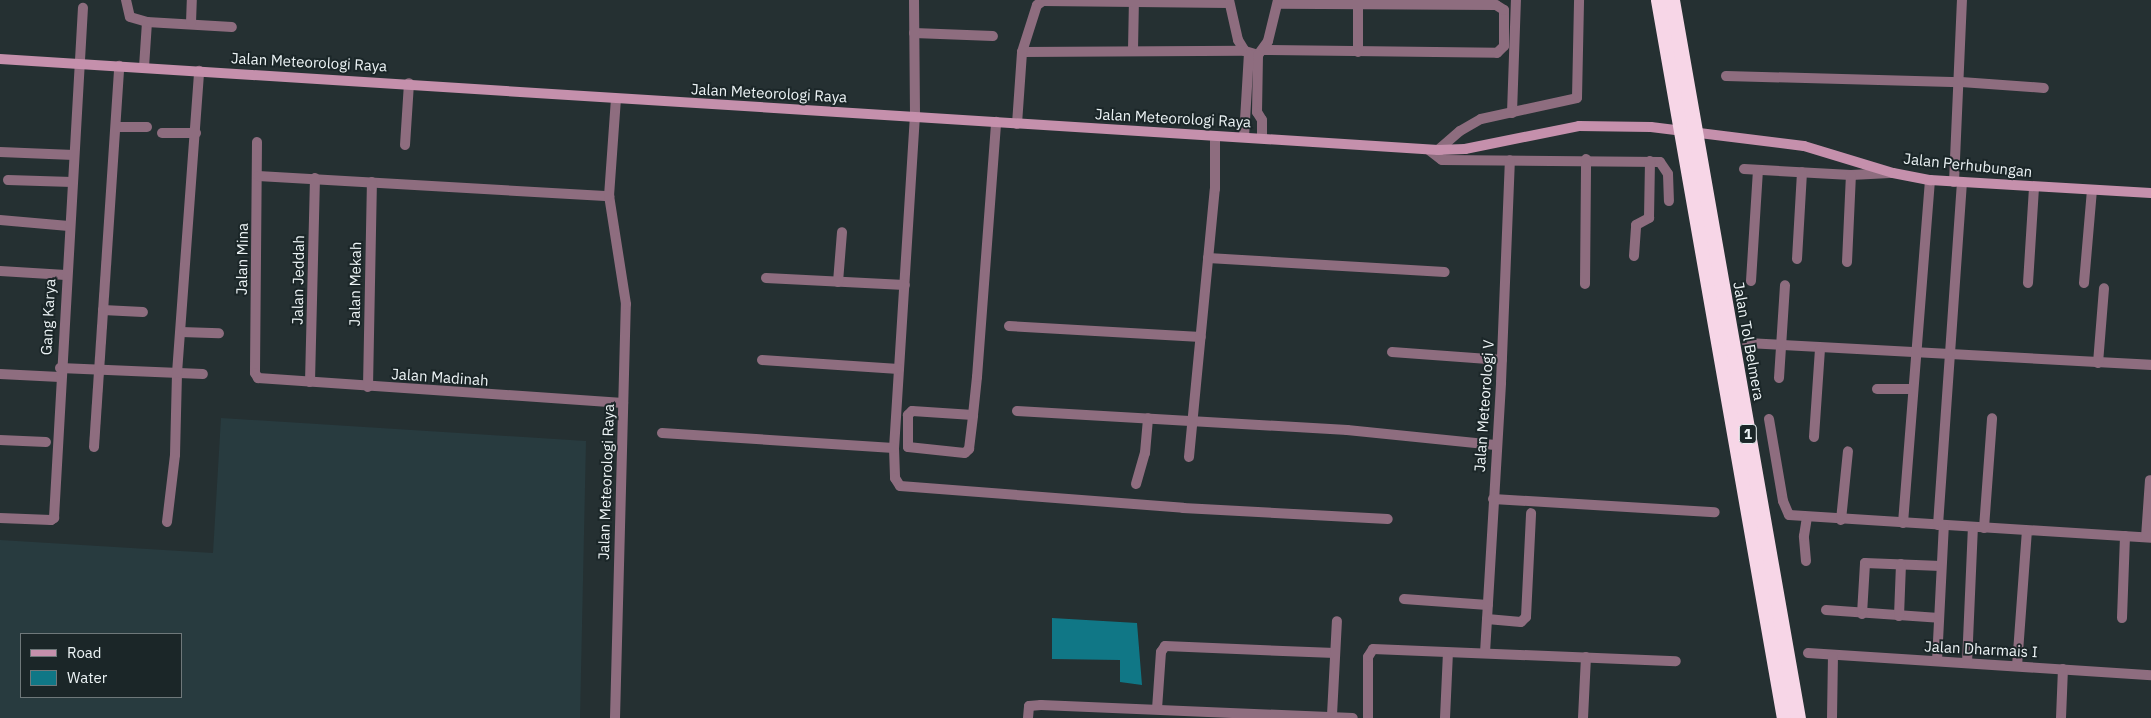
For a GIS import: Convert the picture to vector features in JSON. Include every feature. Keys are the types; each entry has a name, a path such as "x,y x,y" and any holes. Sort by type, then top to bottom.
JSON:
{"highway":[{"name":"Jalan Tol Belmera","path":"1658,0 1784,718"},
{"name":"Jalan Tol Belmera","path":"1672,0 1798,718"}],"main road":[{"name":"Jalan Meteorologi Raya","path":"0,59 409,83 616,99 914,116 1434,150 1465,149 1579,126 1651,127 1726,135"},
{"name":"Jalan Perhubungan","path":"1726,135 1804,146 1893,173 1930,180 2151,194"}],"street":[{"path":"126,0 130,17 147,22 190,23 232,27"},
{"path":"190,23 192,0"},
{"path":"914,0 914,116 894,448 895,478 903,486 1388,519"},
{"path":"1512,113 1516,0"},
{"path":"1578,0 1578,96 1569,102 1474,122 1434,150 1442,160 1586,159 1650,161 1664,165 1669,201"},
{"path":"1937,661 1941,525 1951,356 1958,183 1962,0"},
{"path":"1016,124 1022,52 1034,10 1043,1 1229,1 1233,28 1253,53"},
{"path":"1133,50 1134,1"},
{"path":"1022,52 1133,50 1253,53 1497,53 1504,46 1504,10 1496,5 1278,2 1253,53 1252,112 1244,137"},
{"path":"1358,2 1358,52"},
{"name":"Gang Karya","path":"0,518 51,520 54,518 60,372 83,8"},
{"path":"144,67 147,22"},
{"path":"914,33 993,36"},
{"path":"94,447 119,66"},
{"path":"168,522 175,455 177,373 196,133 199,71"},
{"path":"1726,76 1961,82 2044,88"},
{"path":"406,145 409,83"},
{"name":"Jalan Meteorologi Raya","path":"615,718 626,304 609,196 616,99"},
{"path":"1252,112 1262,120 1262,138"},
{"path":"973,414 912,411 908,415 908,447 967,453 973,414 996,122"},
{"path":"116,127 148,127"},
{"path":"162,133 196,133"},
{"path":"1189,458 1215,189 1215,136"},
{"name":"Jalan Mina","path":"256,376 257,142"},
{"path":"0,152 74,155"},
{"path":"1585,284 1586,159"},
{"name":"Jalan Meteorologi V","path":"1485,653 1495,445 1502,360 1510,160"},
{"path":"1634,256 1636,226 1648,218 1650,161"},
{"path":"1744,169 1851,175 1893,173"},
{"path":"1751,281 1758,170"},
{"path":"1798,259 1802,172"},
{"path":"1847,262 1851,175"},
{"path":"258,176 609,196"},
{"name":"Jalan Jeddah","path":"310,382 315,178"},
{"path":"8,180 72,182"},
{"path":"1902,523 1930,180"},
{"name":"Jalan Mekah","path":"368,387 372,182"},
{"path":"2028,283 2034,187"},
{"path":"2084,283 2092,190"},
{"path":"0,220 69,226"},
{"path":"838,282 842,232"},
{"path":"1208,258 1445,272"},
{"path":"0,271 66,275"},
{"path":"766,278 905,285"},
{"path":"1779,378 1784,285"},
{"path":"2098,363 2104,288"},
{"path":"103,310 143,312"},
{"path":"1009,326 1201,337"},
{"path":"181,332 219,333"},
{"path":"1747,343 1820,349 2151,365"},
{"path":"1814,437 1820,349"},
{"path":"1392,352 1502,360"},
{"path":"762,360 899,370"},
{"path":"0,374 100,369 203,374"},
{"name":"Jalan Madinah","path":"256,376 368,387 623,404"},
{"path":"1877,389 1913,389"},
{"path":"1017,410 1194,419 1347,430 1495,445"},
{"path":"1136,484 1144,454 1148,418"},
{"path":"1769,418 1785,511 1789,515 1841,520 2149,538 2150,480"},
{"path":"1984,528 1992,418"},
{"path":"662,433 894,448"},
{"path":"0,440 46,442"},
{"path":"1841,520 1848,451"},
{"path":"1493,499 1715,512"},
{"path":"1487,619 1521,622 1526,617 1531,513"},
{"path":"1806,561 1804,536 1808,517"},
{"path":"1967,663 1973,528"},
{"path":"2017,666 2027,531"},
{"path":"2122,618 2124,536"},
{"path":"1862,614 1864,564 1941,566"},
{"path":"1899,616 1901,564"},
{"path":"1404,598 1488,604"},
{"path":"1826,610 1939,618"},
{"path":"1330,717 1337,621"},
{"path":"1157,709 1161,652 1165,646 1335,653"},
{"path":"1368,718 1370,650 1676,661"},
{"path":"1446,718 1448,653"},
{"name":"Jalan Dharmais I","path":"1808,653 2151,675"},
{"path":"1832,718 1833,656"},
{"path":"1583,718 1586,657"},
{"path":"2061,718 2063,669"},
{"path":"1028,714 1030,705 1118,713 1157,709 1193,714 1353,718"}],"shaded area":[{"path":"221,418 586,441 580,718 0,718 0,540 213,553"}],"water":[{"path":"1052,618 1137,623 1142,685 1120,682 1120,660 1052,659"}]}
